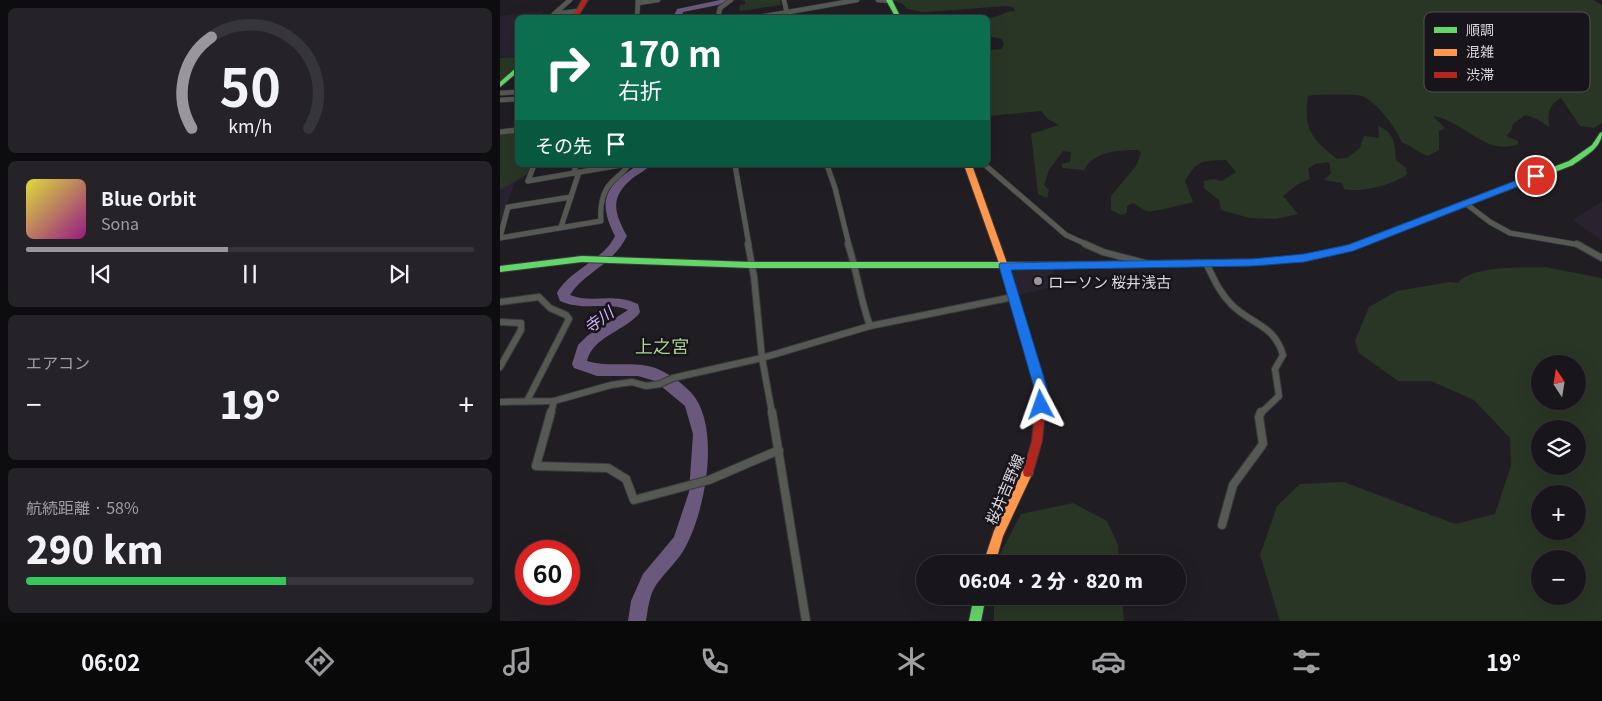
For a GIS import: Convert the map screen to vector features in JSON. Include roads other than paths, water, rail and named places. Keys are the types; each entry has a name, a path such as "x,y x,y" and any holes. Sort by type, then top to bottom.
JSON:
{"street":[{"path":"552,15 570,0"},
{"path":"564,15 576,14 585,0"},
{"path":"637,15 638,2 658,0"},
{"path":"719,15 720,8 731,0"},
{"path":"784,0 787,15 857,0"},
{"path":"878,0 890,1 897,15"},
{"path":"500,85 515,71"},
{"path":"500,93 515,92"},
{"path":"500,100 515,99"},
{"path":"500,132 515,130"},
{"path":"500,269 582,259 751,265 1004,266 1252,262 1304,258 1350,248 1571,163 1594,146 1602,134"},
{"path":"533,167 528,180 604,167"},
{"path":"561,228 571,197 576,167"},
{"path":"571,197 508,207 500,237 601,221 599,212 609,185 628,167"},
{"path":"735,167 754,277 762,358 779,450 806,621"},
{"path":"828,167 855,265 862,304 870,326"},
{"name":"桜井吉野線","path":"969,167 1004,266 1042,391 1040,419 1030,468 998,535 992,555"},
{"path":"987,167 1066,236 1096,249 1145,263"},
{"path":"1465,203 1497,227 1506,231 1531,237 1578,242 1602,258"},
{"path":"1206,263 1223,295 1245,316 1270,329 1275,335 1283,355 1275,369 1279,396 1261,412 1259,417 1263,444 1233,485 1222,525"},
{"path":"500,302 539,296 550,308 566,315 569,319 527,401"},
{"path":"500,402 554,401 611,385 632,382 646,386 660,384 673,378 762,358 870,326 1013,296"},
{"path":"500,322 521,324 521,330 500,367"},
{"path":"554,401 536,466 608,468 626,479 634,500 709,480 779,450"},
{"path":"975,621 978,605"}],"waterway":[{"name":"寺川","path":"678,15 680,11 727,0"},
{"name":"寺川","path":"637,621 640,601 649,580 680,542 697,492 700,434 691,403 684,395 659,376 638,370 597,370 579,364 583,349 592,340 630,316 634,312 634,307 626,303 617,302 581,303 564,298 563,293 604,259 617,244 621,236 611,214 611,199 618,187 642,167"}],"place":[{"name":"ローソン 桜井浅古","path":"1038,281"}],"district":[{"name":"上之宮","path":"662,345"}]}
